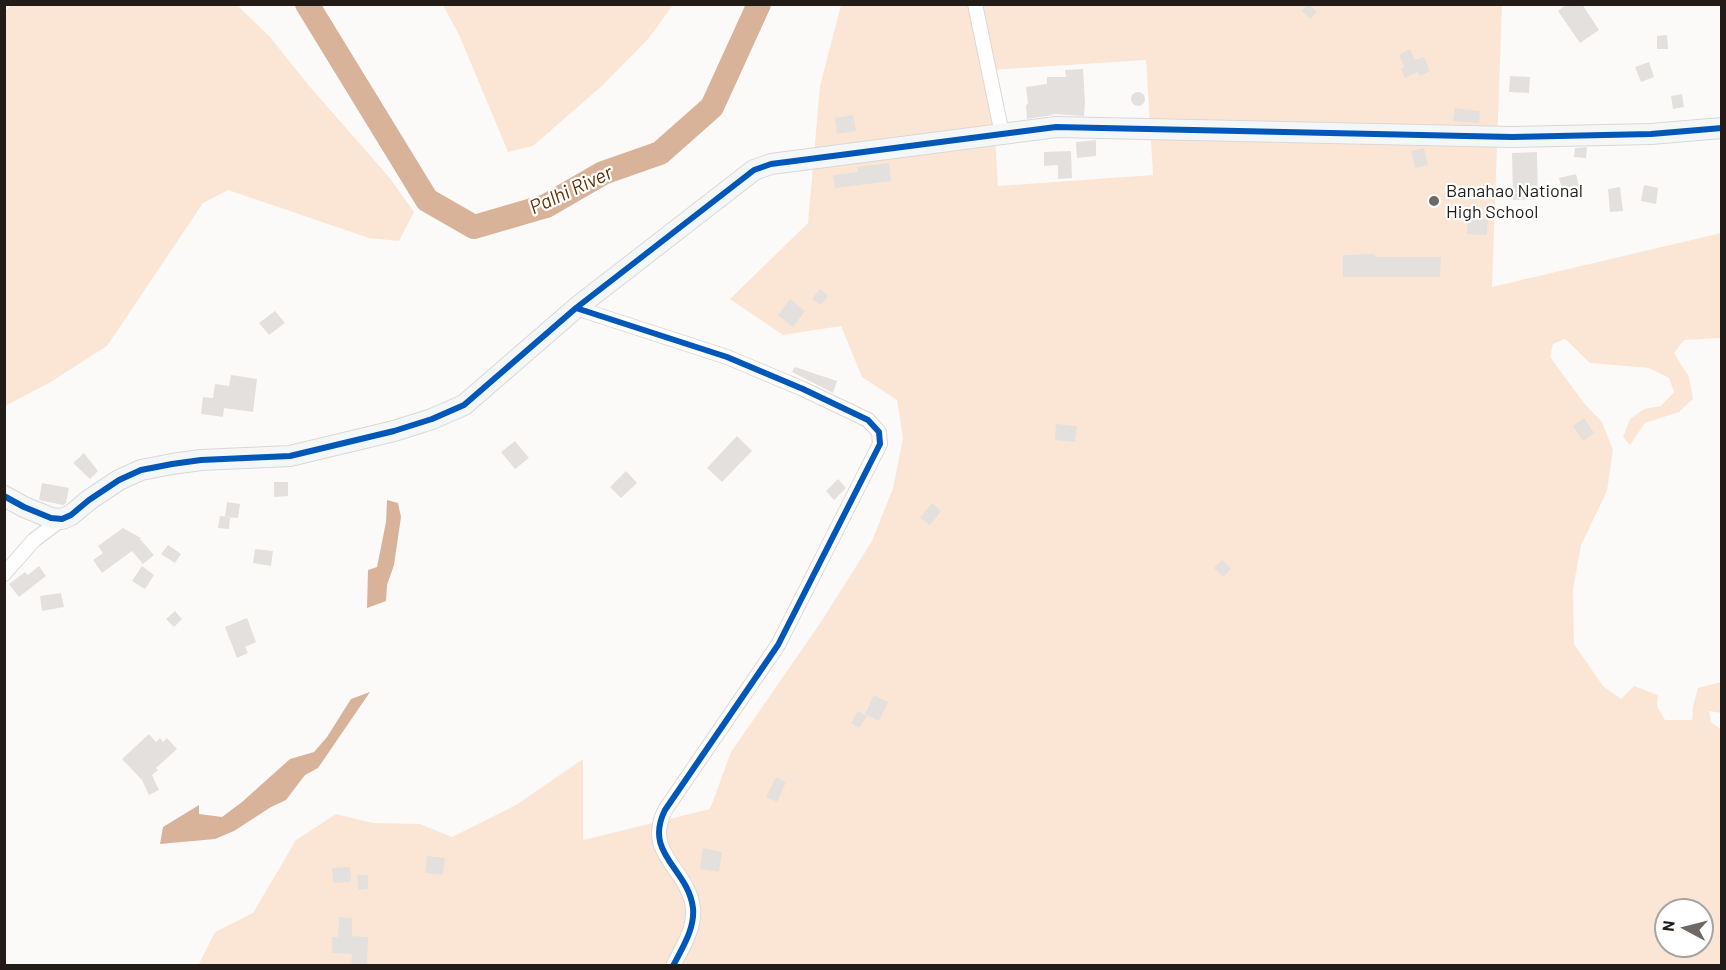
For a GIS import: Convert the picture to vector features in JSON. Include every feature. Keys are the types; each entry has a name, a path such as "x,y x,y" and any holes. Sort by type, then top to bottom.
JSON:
{"street":[{"path":"975,4 1002,134"},
{"path":"4,574 34,540 119,480 141,470 201,460 290,456 394,431 432,419 464,405 576,308 754,170 771,164 1056,127 1512,137 1651,134 1722,128"},
{"path":"576,308 727,357 868,420 879,432 880,444 778,645 661,818 658,838 661,847 688,889 693,910 690,931 673,966"},
{"path":"4,496 51,518 62,519"}],"shaded area":[{"path":"12,4 237,5 270,37 310,87 389,177 414,212 399,241 369,238 228,190 203,203 107,346 49,383 5,406 4,12"},
{"path":"443,5 673,5 648,39 603,85 533,146 508,152 460,37"},
{"path":"841,5 1502,5 1492,287 1721,233 1721,338 1684,340 1674,353 1689,377 1693,399 1679,412 1645,423 1630,445 1623,437 1630,419 1644,409 1661,406 1674,392 1669,378 1649,368 1590,363 1565,339 1553,344 1550,357 1584,403 1602,422 1613,450 1607,491 1581,545 1573,589 1574,644 1603,686 1621,699 1634,686 1658,695 1657,706 1665,720 1692,720 1698,688 1721,682 1721,713 1709,711 1711,722 1722,730 1721,965 198,966 215,932 253,913 296,840 336,814 373,823 420,824 452,837 516,805 583,759 583,840 710,809 731,752 821,622 872,541 893,488 903,438 897,400 862,377 841,326 783,335 730,299 808,223 820,86","holes":["1146,60 1153,175 998,186 991,70"]},
{"path":"387,500 398,503 401,517 394,565 387,585 386,601 367,608 368,570 377,567 386,522"},
{"path":"370,692 318,768 305,775 286,800 234,831 215,839 160,844 163,827 199,805 199,814 222,817 290,759 314,752 327,737 351,699"}],"building":[{"path":"1308,4 1317,12 1310,19 1302,11"},
{"path":"1567,4 1582,4 1599,30 1580,43 1558,11"},
{"path":"1667,35 1668,49 1657,49 1657,36"},
{"path":"1410,49 1415,60 1424,57 1430,71 1420,76 1418,72 1405,78 1401,69 1404,67 1399,55"},
{"path":"1649,62 1654,77 1641,82 1635,67"},
{"path":"1083,69 1084,116 1052,114 1027,119 1026,87 1047,84 1047,77 1066,77 1065,70"},
{"path":"1510,76 1530,77 1529,93 1509,92"},
{"path":"1138,92 1143,94 1145,99 1143,104 1138,106 1133,104 1131,99 1133,94"},
{"path":"1682,94 1684,107 1673,109 1671,96"},
{"path":"1455,108 1480,111 1479,123 1453,121"},
{"path":"853,115 856,131 837,134 835,118"},
{"path":"1096,140 1096,156 1077,158 1076,142"},
{"path":"1587,147 1586,158 1574,157 1575,148"},
{"path":"1424,148 1428,165 1415,168 1411,151"},
{"path":"1071,151 1072,178 1058,179 1058,165 1044,166 1044,152"},
{"path":"1537,152 1538,199 1513,200 1512,153"},
{"path":"889,163 891,181 835,188 833,175 858,172 857,167"},
{"path":"1576,174 1580,191 1564,195 1559,178"},
{"path":"1644,185 1658,188 1656,204 1641,201"},
{"path":"1620,187 1623,211 1610,212 1608,189"},
{"path":"1468,218 1488,219 1487,235 1467,234"},
{"path":"1375,254 1375,257 1441,257 1440,277 1343,277 1343,255"},
{"path":"820,289 828,296 821,305 812,299"},
{"path":"790,299 805,311 793,327 778,315"},
{"path":"275,311 285,323 269,335 259,323"},
{"path":"795,367 837,381 833,393 792,372"},
{"path":"231,375 257,379 253,412 224,408 223,417 201,414 203,397 213,398 215,384 229,386"},
{"path":"1584,418 1594,433 1583,441 1573,426"},
{"path":"1056,424 1077,426 1075,442 1055,440"},
{"path":"737,436 752,451 722,482 707,468"},
{"path":"515,441 529,458 515,469 501,452"},
{"path":"84,453 98,471 90,479 73,463"},
{"path":"626,471 637,483 621,498 610,487"},
{"path":"838,479 846,488 834,500 826,491"},
{"path":"274,482 288,482 288,496 274,497"},
{"path":"42,483 69,488 66,503 63,505 39,500"},
{"path":"227,502 240,504 238,518 225,517"},
{"path":"932,503 941,511 930,525 920,518"},
{"path":"220,516 230,517 229,529 218,528"},
{"path":"123,528 141,538 154,555 143,564 132,551 102,573 93,560 103,553 98,546"},
{"path":"168,545 181,554 175,563 161,554"},
{"path":"255,549 273,551 271,566 253,563"},
{"path":"1222,560 1231,569 1223,577 1214,568"},
{"path":"39,566 46,576 19,597 9,584 25,572 28,575"},
{"path":"142,566 154,575 145,589 132,581"},
{"path":"61,593 64,607 42,611 40,596"},
{"path":"175,611 182,619 174,627 166,619"},
{"path":"247,618 256,642 245,647 248,653 237,658 225,627"},
{"path":"874,695 888,702 879,721 865,714"},
{"path":"858,711 867,716 859,728 851,723"},
{"path":"149,734 156,742 160,738 163,742 167,738 177,749 156,768 158,770 152,775 159,790 149,795 142,780 122,759"},
{"path":"776,777 786,782 777,802 766,797"},
{"path":"703,848 722,852 719,872 700,869"},
{"path":"427,856 445,858 443,875 425,873"},
{"path":"350,867 351,882 333,883 332,868"},
{"path":"357,875 368,875 368,889 358,890"},
{"path":"339,917 352,918 352,936 368,937 367,966 351,966 352,954 332,953 332,937 338,937"}],"waterway":[{"name":"Palhi River","path":"307,4 427,200 474,227 546,206 603,173 660,153 712,107 759,4"}],"cycle path":[{"path":"4,496 51,518 62,519 119,480 141,470 201,460 290,456 394,431 432,419 464,405 576,308 754,170 771,164 1056,127 1512,137 1651,134 1722,128"},
{"path":"576,308 727,357 868,420 879,432 880,444 778,645 665,810 659,838 663,850 689,894 693,908 690,931 673,966"}],"place":[{"name":"Banahao National High School","path":"1434,201"}]}
